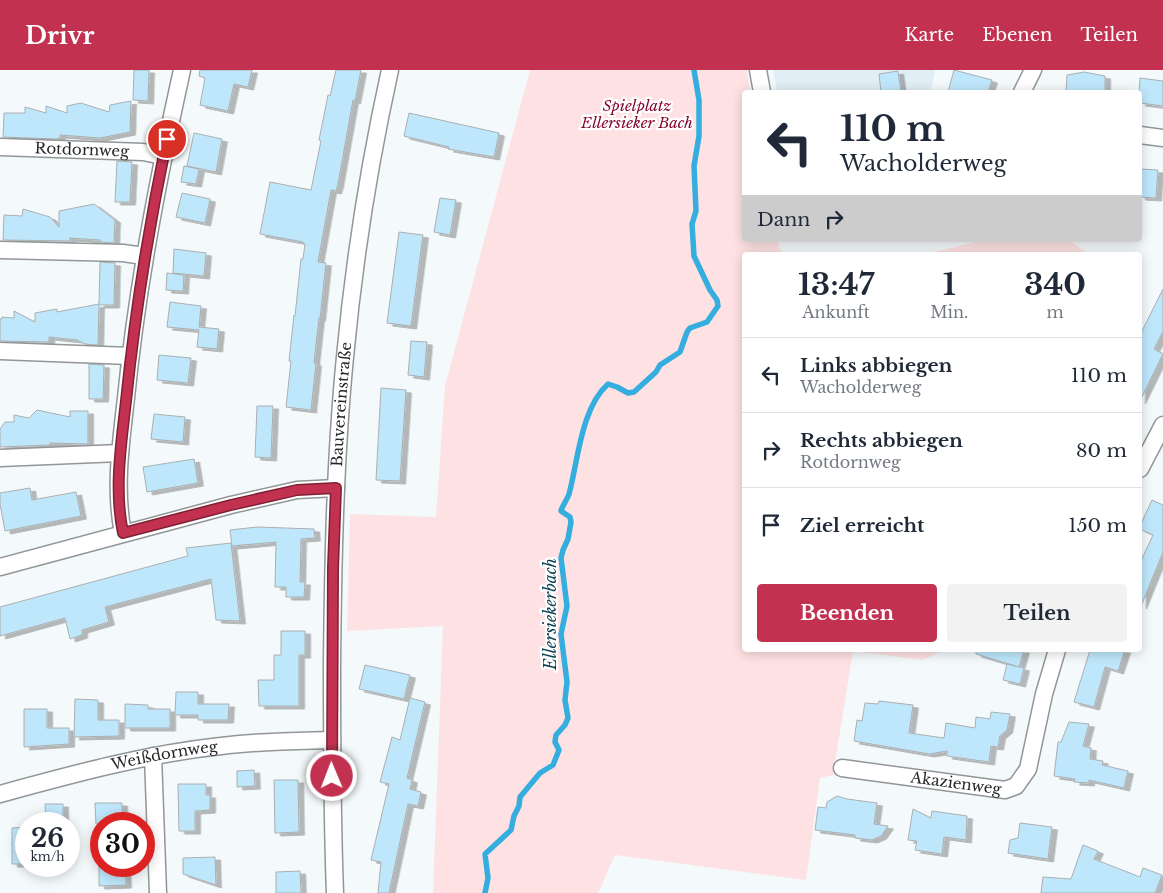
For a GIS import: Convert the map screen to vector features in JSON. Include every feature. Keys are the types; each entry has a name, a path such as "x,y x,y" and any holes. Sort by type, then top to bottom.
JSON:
{"street":[{"path":"123,533 119,511 120,453 130,356 144,256 182,70"},
{"name":"Bauvereinstraße","path":"335,893 332,740 333,568 344,358 373,147 390,70"},
{"path":"758,70 762,90"},
{"path":"1023,90 1033,70"},
{"path":"1142,136 1163,138"},
{"name":"Rotdornweg","path":"0,146 143,152 163,156"},
{"path":"0,250 123,253 144,256"},
{"path":"0,351 130,356"},
{"path":"1142,465 1163,425"},
{"path":"0,458 120,453"},
{"path":"0,567 231,505 297,490 336,488"},
{"name":"Akazienweg","path":"842,768 1005,790 1016,786 1028,769 1044,694 1056,652"},
{"name":"Weißdornweg","path":"0,794 85,770 154,756 221,746 278,741 332,740"},
{"path":"154,756 158,893"}],"shaded area":[{"path":"773,70 935,70 931,90 777,90"}],"green space":[{"name":"Spielplatz Ellersieker Bach","path":"530,70 747,70 750,90 742,90 742,242 778,242 782,252 742,252 742,652 853,652 833,775 820,778 806,880 615,855 598,893 433,893 443,626 347,631 350,514 436,517 445,386"},
{"path":"976,242 1072,242 1086,252 934,252"},
{"path":"861,652 940,652 923,660"}],"building":[{"path":"134,70 149,70 148,101 133,100"},
{"path":"200,70 252,70 248,87 234,84 228,111 200,105 205,78 199,76"},
{"path":"336,70 361,70 355,101 353,100 338,184 336,191 331,190 318,262 326,263 314,363 316,363 311,410 286,407 294,315 301,259 303,259 305,244 303,242 260,234 270,182 311,190 328,95 330,96"},
{"path":"954,70 992,80 989,90 949,90"},
{"path":"898,71 901,90 881,90 879,74"},
{"path":"1084,72 1105,76 1105,90 1066,90 1067,75"},
{"path":"1140,78 1163,81 1163,106 1142,103 1142,90 1139,90"},
{"path":"131,101 130,132 100,138 60,135 60,138 56,139 3,137 4,113 25,113 25,107 46,113 46,106 67,113 67,106 81,103 109,112 110,105"},
{"path":"409,113 499,133 494,157 448,149 449,147 404,136"},
{"path":"194,133 222,139 216,172 187,166"},
{"path":"117,161 132,162 130,202 115,202"},
{"path":"184,166 199,169 196,184 181,182"},
{"path":"1142,169 1158,170 1156,198 1142,197"},
{"path":"182,193 210,199 205,223 176,217"},
{"path":"440,198 456,200 450,235 434,232"},
{"path":"94,204 115,220 114,243 69,238 72,241 3,240 4,215 22,216 23,209 50,217 59,227 59,211"},
{"path":"399,232 423,235 411,326 387,323"},
{"path":"174,249 206,253 204,276 173,273"},
{"path":"100,262 115,263 114,305 99,305 98,345 85,344 77,340 49,337 49,342 0,341 0,319 2,317 14,318 14,311 35,322 35,313 57,309 57,312 99,304"},
{"path":"167,273 184,275 183,291 166,290"},
{"path":"1163,289 1163,331 1154,349 1163,354 1142,397 1142,331"},
{"path":"170,302 201,306 199,327 219,329 217,349 197,347 199,330 167,327"},
{"path":"411,341 427,342 424,377 408,375"},
{"path":"159,355 191,358 188,383 157,380"},
{"path":"89,364 104,365 103,399 89,399"},
{"path":"381,388 406,390 400,481 376,480"},
{"path":"257,406 273,406 271,458 255,457"},
{"path":"37,410 70,417 70,411 88,411 88,444 50,443 50,445 0,447 0,429 5,422 14,422 14,415 29,418"},
{"path":"154,414 185,417 183,442 151,439"},
{"path":"194,459 198,483 147,492 143,467"},
{"path":"30,488 32,500 76,492 81,516 5,531 0,493"},
{"path":"1152,500 1163,505 1163,552 1142,604 1142,559 1153,535 1142,530 1142,522"},
{"path":"257,527 314,529 315,538 301,539 300,582 305,582 304,597 286,597 286,587 275,587 276,542 232,546 230,530"},
{"path":"231,543 240,621 216,620 211,579 105,607 109,622 82,630 82,635 70,639 65,618 0,636 0,607 188,556 186,548"},
{"path":"281,631 305,631 305,655 299,655 299,706 259,706 258,680 274,680 274,655 281,655"},
{"path":"976,652 1023,652 1019,667 976,654"},
{"path":"1089,652 1124,652 1118,671 1105,667 1094,707 1074,702"},
{"path":"1007,664 1024,668 1020,684 1003,680"},
{"path":"365,665 410,675 404,699 359,689"},
{"path":"176,692 198,692 198,704 229,704 228,720 198,720 198,715 175,715"},
{"path":"410,698 425,702 407,778 412,780 410,789 421,792 418,806 408,804 389,893 378,893 381,862 371,860 389,784 380,782 392,737 400,740"},
{"path":"75,699 98,700 98,720 119,720 119,736 74,737"},
{"path":"879,701 913,705 909,733 944,738 946,723 975,728 976,717 990,719 991,712 1010,714 1007,730 1000,736 998,747 991,746 989,762 947,756 947,751 929,754 854,741 857,720 862,721 865,703 878,704"},
{"path":"125,704 148,705 148,709 170,709 170,728 125,728"},
{"path":"24,709 47,709 47,728 69,728 69,744 24,747"},
{"path":"1069,722 1089,724 1083,746 1091,748 1090,759 1103,761 1102,765 1128,771 1124,788 1089,780 1089,783 1074,782 1075,779 1054,776 1058,742 1061,742"},
{"path":"254,770 255,786 237,787 237,771"},
{"path":"274,780 298,780 299,832 275,833"},
{"path":"178,784 206,784 206,795 210,795 210,810 195,811 195,831 179,831"},
{"path":"837,796 877,803 874,824 888,826 881,836 872,840 855,838 855,835 815,830 818,807 826,808 827,802"},
{"path":"95,803 122,803 122,812 95,812"},
{"path":"45,804 63,804 63,812 45,812"},
{"path":"913,809 931,818 932,811 967,816 966,840 944,837 942,854 915,850 917,841 908,840"},
{"path":"1020,823 1052,827 1048,859 1008,853 1010,840 1018,838"},
{"path":"12,828 15,828 15,864 12,864"},
{"path":"1083,845 1098,851 1094,859 1140,877 1143,868 1162,875 1155,893 1041,893 1043,877 1071,879"},
{"path":"215,857 216,885 183,874 183,858"},
{"path":"300,871 301,893 276,893 276,872"},
{"path":"99,877 126,877 126,885 99,886"}],"waterway":[{"name":"Ellersiekerbach","path":"485,893 488,878 485,854 511,830 520,797 540,773 553,765 559,750 555,742 556,735 565,725 568,718 565,700 567,682 561,634 567,606 561,558 568,539 571,522 570,517 561,511 569,494 586,421 599,394 608,384 628,393 634,392 656,372 660,365 680,352 690,328 707,322 718,306 717,300 710,290 694,256 692,224 696,211 694,166 699,136 699,100 694,70"}],"route":[{"path":"167,139 144,256 130,356 120,453 119,511 123,533 297,490 336,488 333,568 332,776"}]}
